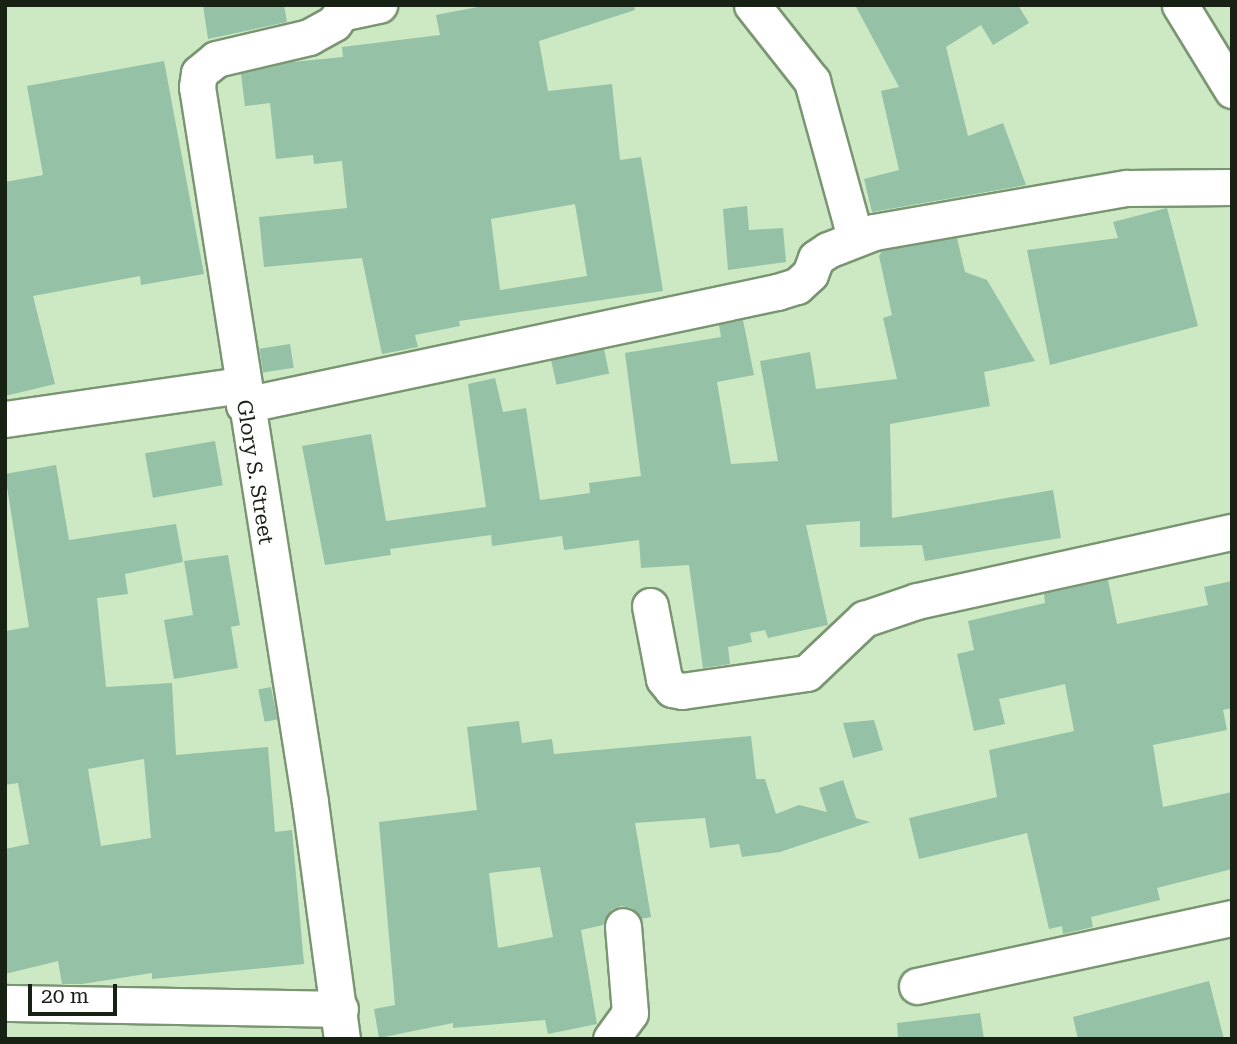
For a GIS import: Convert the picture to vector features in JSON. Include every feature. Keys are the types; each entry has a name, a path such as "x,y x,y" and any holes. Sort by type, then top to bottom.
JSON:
{"street":[{"path":"346,8 379,5"},
{"path":"751,5 812,81 855,237"},
{"path":"1180,5 1232,90"},
{"name":"Glory S. Street","path":"341,1024 197,87 199,73 216,60 309,37 346,8"},
{"path":"5,419 243,395 777,292 797,286 810,274 816,258 855,237 1127,188 1232,187"},
{"path":"650,606 664,678 672,689 793,677 807,673 864,619 881,612 1232,532"},
{"path":"917,986 1232,918"},
{"path":"611,1039 630,1013 623,926"},
{"path":"5,1003 341,1024"}],"building":[{"path":"203,5 284,5 287,22 208,39"},
{"path":"488,5 634,5 635,10 539,41 548,91 612,84 620,160 641,157 663,291 459,321 460,326 415,335 418,347 382,354 362,258 264,267 259,217 347,208 342,161 314,164 313,155 276,159 270,103 245,106 241,74 292,62 343,57 342,47 440,35 436,15","holes":["575,204 587,276 500,290 491,219"]},
{"path":"855,5 1018,5 1029,23 993,45 981,25 946,47 968,136 1003,123 1026,185 872,212 864,179 899,170 881,91 899,87"},
{"path":"164,61 204,274 141,285 140,276 33,296 55,384 5,396 5,182 43,175 27,86"},
{"path":"747,206 749,230 783,228 786,262 728,270 723,209"},
{"path":"1167,208 1198,326 1050,365 1027,250 1118,238 1113,222"},
{"path":"957,238 965,272 987,280 1035,361 984,372 990,406 890,424 892,518 1053,490 1061,538 925,561 922,545 860,547 860,521 806,525 828,625 768,638 765,630 750,633 752,642 728,647 730,664 703,668 689,565 641,568 639,540 564,550 562,536 492,546 491,535 390,549 391,555 325,565 302,446 371,434 386,521 486,507 468,384 495,378 503,412 526,408 540,500 590,493 589,483 641,476 625,353 721,337 719,325 743,320 754,375 717,382 731,464 778,461 760,361 810,352 816,389 897,379 883,318 892,315 879,256 882,251"},
{"path":"290,344 294,368 263,373 259,349"},
{"path":"604,349 609,373 556,385 551,360"},
{"path":"215,441 223,485 153,498 145,453"},
{"path":"56,465 69,540 176,524 183,562 125,574 128,594 97,598 106,687 172,683 176,755 268,747 275,832 292,830 304,964 152,979 152,973 82,984 62,984 58,961 5,974 5,849 29,844 18,783 5,785 5,631 29,627 5,474","holes":["144,759 151,838 101,846 88,769"]},
{"path":"228,555 240,625 231,627 238,668 174,679 164,620 193,615 184,561"},
{"path":"1108,580 1117,624 1208,605 1204,587 1232,581 1232,708 1223,710 1227,730 1153,745 1163,807 1232,792 1232,869 1157,888 1160,900 1091,917 1093,927 1063,934 1062,926 1049,929 1027,833 919,859 909,818 997,797 989,750 1074,731 1065,684 999,699 1005,724 974,731 957,654 974,650 968,621 1045,603 1044,594"},
{"path":"271,687 277,719 265,722 258,689"},
{"path":"874,720 883,750 853,758 843,723"},
{"path":"519,721 522,743 552,739 554,754 751,736 756,779 765,779 776,814 799,805 827,812 819,788 843,780 856,818 870,822 780,852 742,857 739,844 710,848 705,818 635,823 651,917 641,919 632,908 621,906 611,910 603,925 581,930 597,1024 548,1034 545,1020 453,1028 453,1023 379,1038 374,1009 395,1005 379,822 477,810 467,727","holes":["540,867 553,937 498,948 489,873"]},
{"path":"1209,981 1224,1039 1078,1039 1073,1017"},
{"path":"980,1013 984,1039 898,1039 897,1023"}]}
